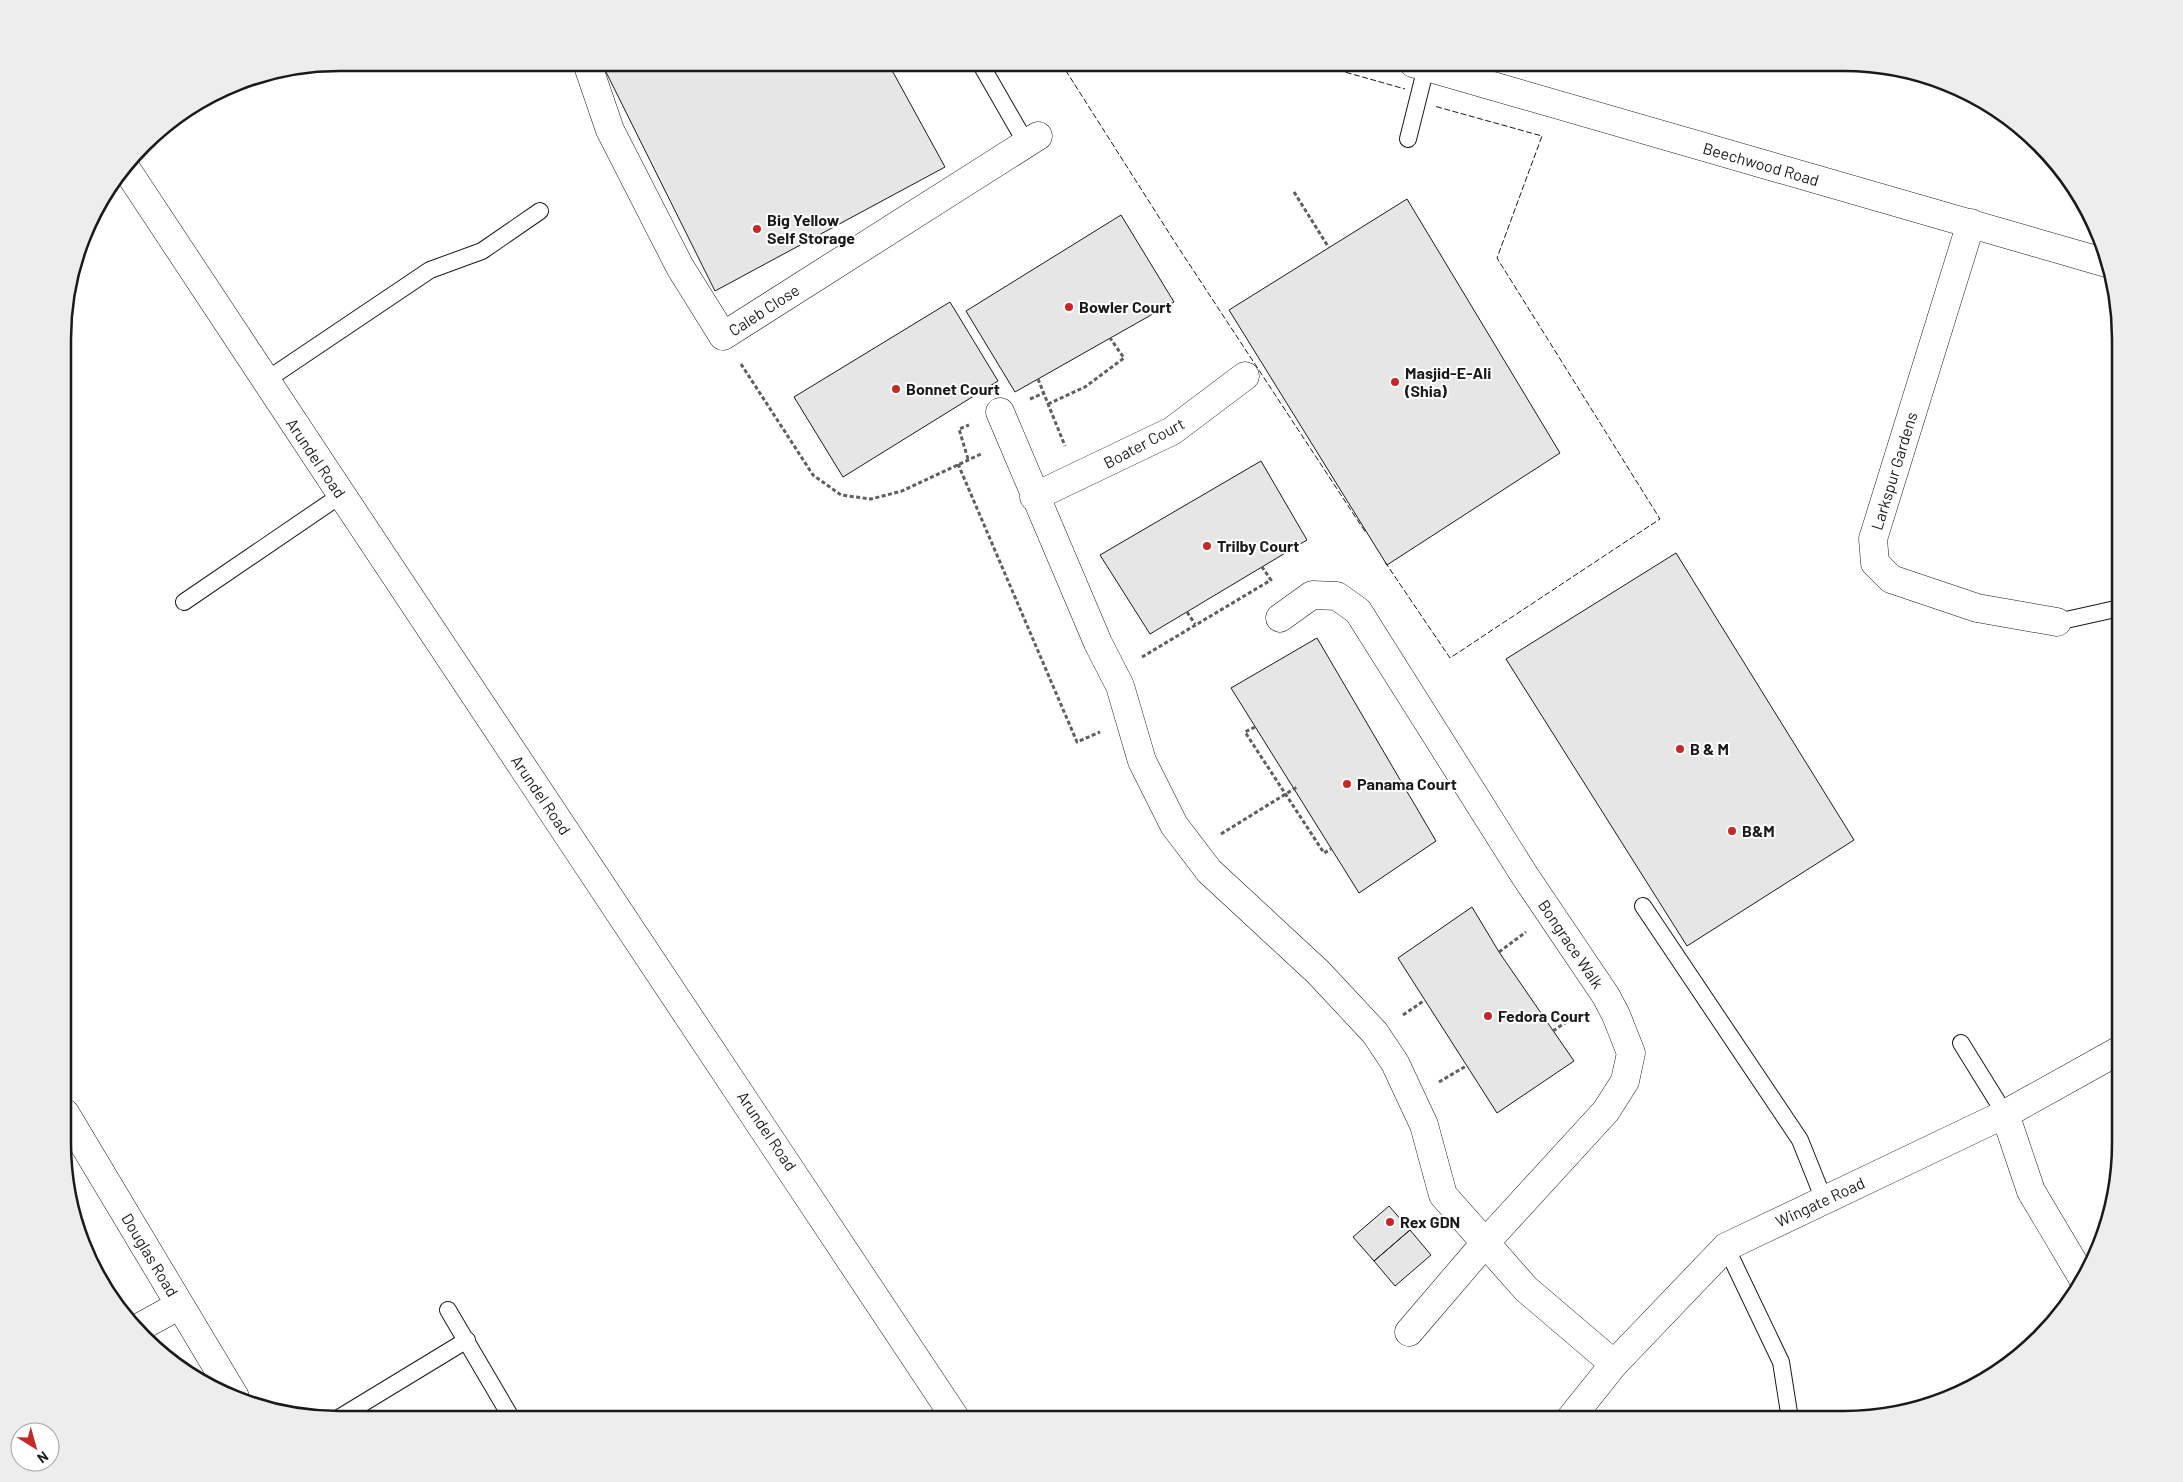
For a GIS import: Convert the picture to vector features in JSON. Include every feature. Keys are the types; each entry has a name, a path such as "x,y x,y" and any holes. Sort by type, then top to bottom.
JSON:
{"street":[{"name":"Caleb Close","path":"590,71 610,130 680,267 723,336 1032,139"},
{"name":"Beechwood Road","path":"1440,71 2100,261"},
{"name":"Arundel Road","path":"129,173 265,381 782,1153 948,1411"},
{"name":"Larkspur Gardens","path":"1971,223 1873,539 1875,563 1891,579 1977,608 2057,622"},
{"name":"Boater Court","path":"1034,498 1172,432 1245,376"},
{"path":"1000,412 1034,498 1098,643 1117,680 1142,761 1174,825 1209,871 1318,972 1376,1034 1395,1063 1424,1126 1443,1195 1526,1289 1614,1364"},
{"name":"Bongrace Walk","path":"1280,618 1312,595 1338,596 1358,611 1525,876 1606,996 1632,1053 1625,1081 1606,1111 1486,1242 1409,1332"},
{"name":"Wingate Road","path":"1576,1411 1614,1364 1726,1247 2005,1114 2112,1054"},
{"path":"2005,1114 2031,1192 2079,1272"},
{"name":"Douglas Road","path":"71,1123 229,1386"},
{"path":"144,1325 180,1305"}],"lane":[{"path":"985,71 1032,139"},
{"path":"1408,139 1418,71"},
{"path":"265,381 430,270 482,250 540,211"},
{"path":"184,602 342,496"},
{"path":"2057,622 2112,610"},
{"path":"1643,906 1800,1140 1824,1200"},
{"path":"1961,1043 2005,1114"},
{"path":"1726,1247 1781,1362 1789,1411"},
{"path":"448,1310 507,1411"},
{"path":"350,1411 466,1340"}],"path":[{"path":"1294,192 1329,248"},
{"path":"723,336 813,474 841,495 871,499 902,491 1011,441"},
{"path":"1048,404 1085,387 1124,358 1110,338"},
{"path":"1038,379 1068,453"},
{"path":"958,464 1077,742 1130,718"},
{"path":"1117,680 1195,624 1270,580 1262,568"},
{"path":"1187,612 1195,624"},
{"path":"1255,727 1245,732 1324,853 1331,848"},
{"path":"1193,851 1297,787"}],"building":[{"name":"Big Yellow Self Storage","path":"605,71 892,71 945,167 715,291"},
{"name":"Masjid-E-Ali (Shia)","path":"1407,199 1560,453 1387,565 1229,310"},
{"name":"Bowler Court","path":"1121,215 1174,302 1015,392 966,311"},
{"name":"Bonnet Court","path":"950,302 998,381 843,477 794,397"},
{"name":"Trilby Court","path":"1261,461 1307,540 1150,634 1100,555"},
{"name":"B & M","path":"1676,553 1854,840 1687,946 1506,659"},
{"name":"Panama Court","path":"1317,638 1436,841 1359,893 1231,688"},
{"name":"Fedora Court","path":"1472,907 1499,952 1574,1061 1497,1113 1398,958"},
{"path":"1389,1206 1410,1230 1374,1261 1353,1237"},
{"path":"1410,1230 1431,1255 1395,1286 1374,1261"}],"fence":[{"path":"1066,71 1178,247 1366,533"},
{"path":"1341,71 1405,89"},
{"path":"1385,562 1450,658 1660,519 1497,258 1542,136 1434,106"}],"place":[{"name":"Big Yellow Self Storage","path":"757,229"},
{"name":"Bowler Court","path":"1069,307"},
{"name":"Masjid-E-Ali (Shia)","path":"1395,382"},
{"name":"Bonnet Court","path":"896,389"},
{"name":"Trilby Court","path":"1207,546"},
{"name":"B & M","path":"1680,749"},
{"name":"Panama Court","path":"1347,784"},
{"name":"B&M","path":"1732,831"},
{"name":"Fedora Court","path":"1488,1016"},
{"name":"Rex GDN","path":"1390,1222"}]}
